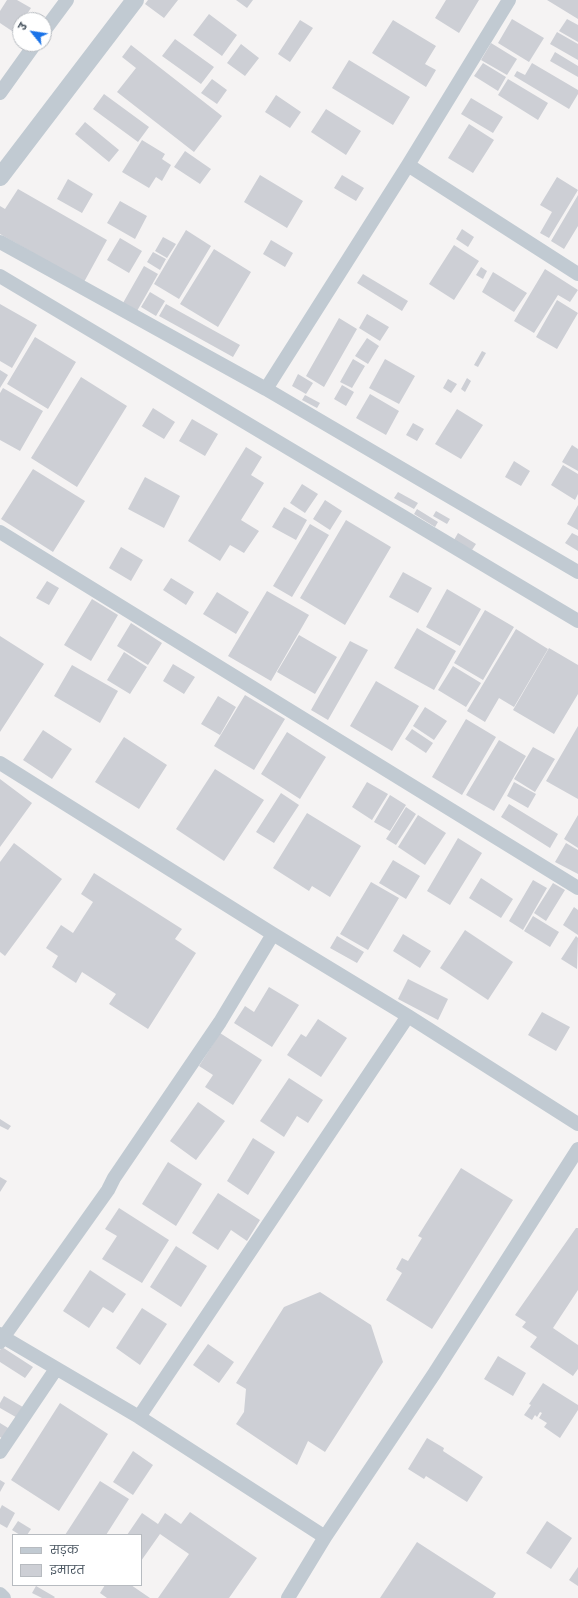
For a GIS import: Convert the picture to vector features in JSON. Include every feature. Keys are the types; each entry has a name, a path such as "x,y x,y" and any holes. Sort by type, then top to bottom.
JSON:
{"street":[{"path":"52,20 67,0"},
{"path":"266,389 408,165 509,0"},
{"path":"0,177 133,1"},
{"path":"0,93 29,52"},
{"path":"408,165 578,274"},
{"path":"0,242 266,389 578,572"},
{"path":"0,276 578,621"},
{"path":"0,532 578,888"},
{"path":"0,763 273,934 408,1016 578,1124"},
{"path":"273,934 220,1022 114,1178 108,1190 1,1337 139,1417 325,1537"},
{"path":"139,1417 408,1016"},
{"path":"288,1598 325,1537 434,1374 578,1149"},
{"path":"0,1452 56,1369"},
{"path":"0,1594 4,1598"}],"building":[{"path":"7,0 17,0 31,8 28,12 12,12 12,31 0,23 0,11"},
{"path":"148,0 178,0 164,18 145,4"},
{"path":"236,0 253,0 247,8"},
{"path":"446,0 479,0 459,33 435,18"},
{"path":"547,0 578,0 578,19"},
{"path":"209,14 237,35 222,56 193,35"},
{"path":"512,19 544,38 529,62 498,43"},
{"path":"567,19 578,25 578,42 559,31"},
{"path":"300,20 313,28 290,62 278,54"},
{"path":"393,20 436,46 425,64 436,70 426,87 372,53"},
{"path":"557,32 578,44 578,60 550,44"},
{"path":"175,39 214,67 201,84 162,56"},
{"path":"491,43 517,59 507,75 481,60"},
{"path":"241,44 259,58 245,76 227,63"},
{"path":"131,45 222,116 194,152 117,92 136,68 122,57"},
{"path":"555,52 578,66 578,77 550,61"},
{"path":"349,60 410,97 393,125 332,88"},
{"path":"483,63 506,77 498,91 474,76"},
{"path":"532,63 578,90 578,94 569,109 514,76 517,71 525,75"},
{"path":"212,79 227,90 217,104 201,93"},
{"path":"508,79 548,103 538,120 498,95"},
{"path":"104,94 149,127 138,142 93,109"},
{"path":"276,95 301,112 290,128 265,112"},
{"path":"471,98 503,117 493,133 461,114"},
{"path":"326,109 361,131 346,155 311,132"},
{"path":"85,122 119,150 109,162 75,134"},
{"path":"469,124 494,140 473,173 448,158"},
{"path":"142,140 165,154 162,159 171,165 162,181 156,177 149,188 122,172"},
{"path":"185,151 211,169 200,184 174,167"},
{"path":"260,175 303,201 287,228 244,202"},
{"path":"342,175 364,188 356,201 334,188"},
{"path":"557,177 578,190 549,238 540,233 552,212 540,205"},
{"path":"68,179 93,194 82,213 57,199"},
{"path":"18,189 107,240 84,282 0,234 0,206 5,209"},
{"path":"578,195 578,226 564,249 551,241"},
{"path":"120,201 147,216 135,239 107,223"},
{"path":"462,229 474,237 468,247 456,239"},
{"path":"186,230 211,246 179,299 154,284"},
{"path":"163,237 176,244 167,258 155,251"},
{"path":"120,238 142,251 129,273 107,260"},
{"path":"271,240 293,253 285,267 263,254"},
{"path":"454,245 479,261 454,300 429,284"},
{"path":"214,249 251,272 218,327 180,304"},
{"path":"153,252 166,259 160,270 147,262"},
{"path":"144,266 158,274 137,311 123,303"},
{"path":"481,267 487,271 483,279 476,275"},
{"path":"545,269 578,290 570,302 558,295 534,333 514,321"},
{"path":"493,272 527,293 514,312 482,292"},
{"path":"363,274 408,301 402,311 357,283"},
{"path":"150,292 165,301 156,316 141,307"},
{"path":"557,300 578,313 557,349 536,337"},
{"path":"0,304 37,325 12,368 0,361"},
{"path":"166,304 240,345 233,357 159,316"},
{"path":"367,314 389,327 380,341 359,328"},
{"path":"339,318 357,329 324,387 306,376"},
{"path":"35,337 76,362 48,409 7,384"},
{"path":"367,338 379,346 368,364 355,356"},
{"path":"482,351 486,353 478,367 474,365"},
{"path":"353,359 365,366 352,388 340,382"},
{"path":"385,359 415,376 399,404 369,388"},
{"path":"0,370 8,375 0,388"},
{"path":"298,374 313,383 306,394 292,386"},
{"path":"81,377 127,406 77,487 31,458"},
{"path":"467,378 471,381 465,392 461,389"},
{"path":"448,379 457,384 451,393 443,388"},
{"path":"342,385 354,392 346,406 334,399"},
{"path":"3,388 43,411 20,451 0,440 0,393"},
{"path":"370,394 399,411 386,435 356,418"},
{"path":"305,395 320,403 317,408 302,400"},
{"path":"153,408 175,422 164,439 142,426"},
{"path":"457,409 483,425 461,459 435,444"},
{"path":"192,419 218,434 205,456 179,441"},
{"path":"413,423 424,429 417,441 406,435"},
{"path":"572,445 578,449 578,471 562,462"},
{"path":"246,447 262,457 251,475 264,483 241,520 259,531 244,553 230,545 220,561 188,541"},
{"path":"514,461 530,471 521,486 505,477"},
{"path":"563,465 578,474 578,494 575,500 551,485"},
{"path":"33,469 85,501 53,552 1,519"},
{"path":"145,477 180,496 164,528 128,509"},
{"path":"302,484 318,494 305,513 290,503"},
{"path":"398,492 418,503 414,509 394,498"},
{"path":"325,500 342,511 330,530 313,519"},
{"path":"578,505 578,530 567,524"},
{"path":"284,507 307,520 296,540 272,527"},
{"path":"417,509 438,522 435,527 414,514"},
{"path":"436,511 450,519 447,524 433,516"},
{"path":"346,520 391,547 345,625 300,598"},
{"path":"310,524 329,535 292,597 273,586"},
{"path":"458,533 476,544 472,550 454,540"},
{"path":"572,533 578,536 578,551 565,543"},
{"path":"121,547 143,560 131,581 109,568"},
{"path":"403,572 432,588 418,613 389,597"},
{"path":"171,578 194,592 186,605 163,590"},
{"path":"47,581 59,588 49,605 36,598"},
{"path":"447,589 481,609 460,646 426,627"},
{"path":"267,591 309,615 271,681 228,656"},
{"path":"217,592 249,612 236,634 203,614"},
{"path":"92,599 118,615 91,661 64,645"},
{"path":"485,610 514,627 483,680 454,663"},
{"path":"131,623 162,643 148,665 117,646"},
{"path":"417,628 456,651 434,690 394,668"},
{"path":"516,629 548,649 514,707 499,698 485,722 467,711"},
{"path":"299,635 337,657 315,694 277,672"},
{"path":"0,636 44,664 0,732"},
{"path":"350,641 368,650 328,720 311,710"},
{"path":"549,648 578,665 578,694 554,734 513,710"},
{"path":"124,652 147,667 130,694 107,680"},
{"path":"173,664 195,677 184,694 163,681"},
{"path":"72,665 118,691 100,723 54,696"},
{"path":"453,666 481,683 466,707 438,690"},
{"path":"376,681 419,706 392,751 350,726"},
{"path":"245,695 285,719 254,770 214,746"},
{"path":"218,696 236,707 220,735 201,724"},
{"path":"425,707 447,721 434,740 413,726"},
{"path":"466,719 496,737 462,795 432,777"},
{"path":"578,726 578,799 546,781"},
{"path":"412,729 433,743 426,753 405,739"},
{"path":"43,730 72,749 52,779 23,760"},
{"path":"287,732 326,757 300,799 261,774"},
{"path":"124,737 167,765 139,809 95,782"},
{"path":"499,740 526,756 494,811 466,795"},
{"path":"533,747 555,759 535,792 514,779"},
{"path":"215,769 264,800 224,861 176,829"},
{"path":"0,779 32,803 0,847"},
{"path":"367,782 388,794 372,820 352,807"},
{"path":"514,782 536,794 528,808 507,796"},
{"path":"281,793 299,805 274,843 256,832"},
{"path":"390,795 406,805 390,831 374,822"},
{"path":"509,804 558,834 550,848 501,817"},
{"path":"406,807 416,814 396,845 386,839"},
{"path":"307,813 361,846 330,897 312,886 309,891 273,868"},
{"path":"418,815 446,833 425,865 398,847"},
{"path":"578,815 578,848 564,839"},
{"path":"458,838 482,853 450,905 427,891"},
{"path":"14,843 62,879 5,956 0,952 0,862"},
{"path":"566,843 578,850 578,874 555,862"},
{"path":"393,860 420,876 406,899 379,883"},
{"path":"94,873 182,929 175,939 196,953 148,1029 109,1004 116,994 82,972 76,983 52,967 58,956 46,948 61,925 73,933 93,902 81,894"},
{"path":"481,878 513,899 501,918 469,898"},
{"path":"533,880 547,888 523,930 509,921"},
{"path":"371,882 399,898 368,950 340,934"},
{"path":"553,883 565,890 546,921 534,913"},
{"path":"574,907 578,910 578,935 563,925"},
{"path":"533,916 559,932 550,947 524,931"},
{"path":"465,930 513,962 488,1000 440,968"},
{"path":"403,934 431,951 420,968 393,951"},
{"path":"337,936 364,952 357,963 330,948"},
{"path":"576,936 578,938 577,969 561,959"},
{"path":"408,979 448,999 438,1020 398,999"},
{"path":"269,987 299,1005 272,1047 234,1023 245,1006 254,1012"},
{"path":"542,1012 570,1027 556,1051 528,1035"},
{"path":"318,1019 347,1038 321,1077 287,1055 301,1034 306,1037"},
{"path":"220,1033 262,1060 233,1105 205,1087 213,1075 199,1066"},
{"path":"289,1078 323,1100 308,1123 297,1116 284,1137 260,1121"},
{"path":"198,1102 225,1121 196,1160 170,1141"},
{"path":"0,1119 11,1126 8,1130 0,1126"},
{"path":"253,1138 275,1152 248,1195 227,1181"},
{"path":"168,1162 202,1184 176,1226 142,1204"},
{"path":"461,1168 513,1200 432,1329 386,1300 402,1273 396,1269 402,1258 408,1261 422,1238 418,1236"},
{"path":"0,1177 7,1181 0,1192"},
{"path":"218,1193 260,1220 247,1241 231,1230 218,1250 192,1233"},
{"path":"119,1208 169,1240 142,1283 102,1259 117,1236 105,1229"},
{"path":"576,1228 578,1228 578,1290 553,1328 578,1345 578,1369 573,1376 530,1347 537,1337 522,1327 526,1322 515,1315"},
{"path":"176,1246 207,1266 181,1307 150,1287"},
{"path":"90,1270 126,1294 113,1313 103,1307 89,1328 63,1311"},
{"path":"320,1292 371,1325 383,1362 325,1452 308,1441 297,1465 236,1424 244,1412 246,1389 236,1383 284,1307"},
{"path":"142,1308 167,1324 140,1365 116,1348"},
{"path":"208,1344 234,1362 219,1383 193,1365"},
{"path":"2,1347 33,1367 25,1378 0,1362 0,1350"},
{"path":"498,1356 526,1373 513,1396 484,1379"},
{"path":"543,1383 578,1405 578,1410 560,1438 544,1427 547,1423 539,1418 542,1413 540,1412 537,1417 535,1415 532,1420 524,1415 531,1405 529,1404"},
{"path":"4,1396 28,1410 21,1420 0,1408 0,1403"},
{"path":"60,1403 108,1434 59,1511 11,1480"},
{"path":"0,1423 13,1431 7,1441 0,1437"},
{"path":"427,1438 444,1448 443,1451 483,1477 467,1502 426,1476 424,1479 408,1469"},
{"path":"133,1451 153,1465 133,1495 113,1482"},
{"path":"0,1480 5,1483 0,1492"},
{"path":"100,1481 129,1499 107,1534 66,1534"},
{"path":"2,1505 15,1513 7,1528 0,1524 0,1509"},
{"path":"190,1512 257,1558 229,1598 158,1598 189,1554 160,1534 142,1560 142,1534 128,1534 142,1513 158,1524 165,1513 181,1524"},
{"path":"18,1521 31,1529 28,1534 18,1534 12,1530"},
{"path":"547,1521 572,1538 551,1569 526,1553"},
{"path":"417,1542 496,1593 493,1598 380,1598"},
{"path":"578,1567 578,1586 569,1580"},
{"path":"36,1586 55,1597 42,1598 32,1593"},
{"path":"104,1586 132,1586 150,1598 107,1598 100,1593"}]}
